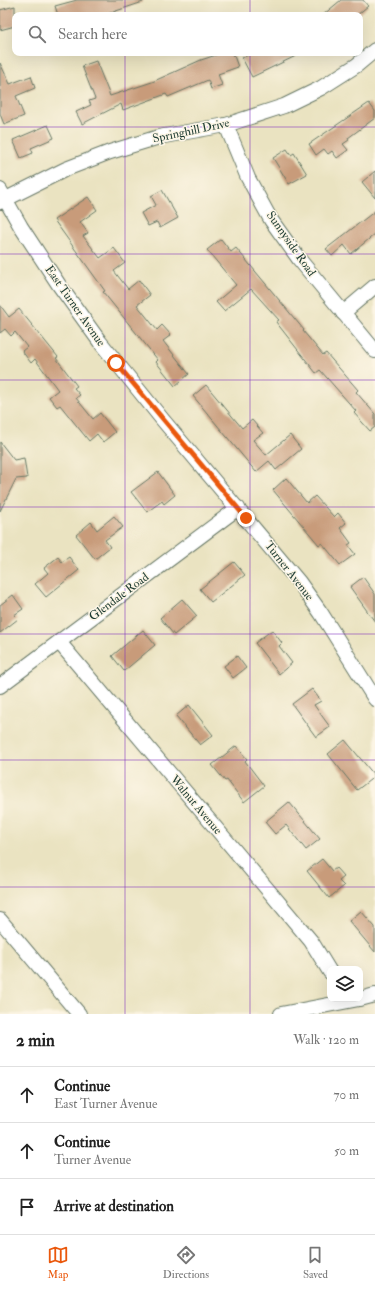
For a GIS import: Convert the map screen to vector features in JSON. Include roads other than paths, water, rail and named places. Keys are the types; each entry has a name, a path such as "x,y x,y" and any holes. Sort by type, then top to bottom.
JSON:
{"street":[{"name":"Springhill Drive","path":"2,197 79,163 110,152 159,137 226,125 284,106 321,88 357,65 375,50"},
{"name":"Sunnyside Road","path":"226,125 248,178 271,220 299,259 342,313 375,351"},
{"name":"East Turner Avenue","path":"2,197 59,286 100,342 190,452"},
{"path":"342,313 375,286"},
{"name":"Turner Avenue","path":"190,452 299,582 321,613 375,698"},
{"name":"Glendale Road","path":"0,686 238,508"},
{"name":"Walnut Avenue","path":"59,642 311,941 327,967"},
{"path":"0,920 79,1014"},
{"path":"363,998 375,995"},
{"path":"281,1014 343,1002"}]}
